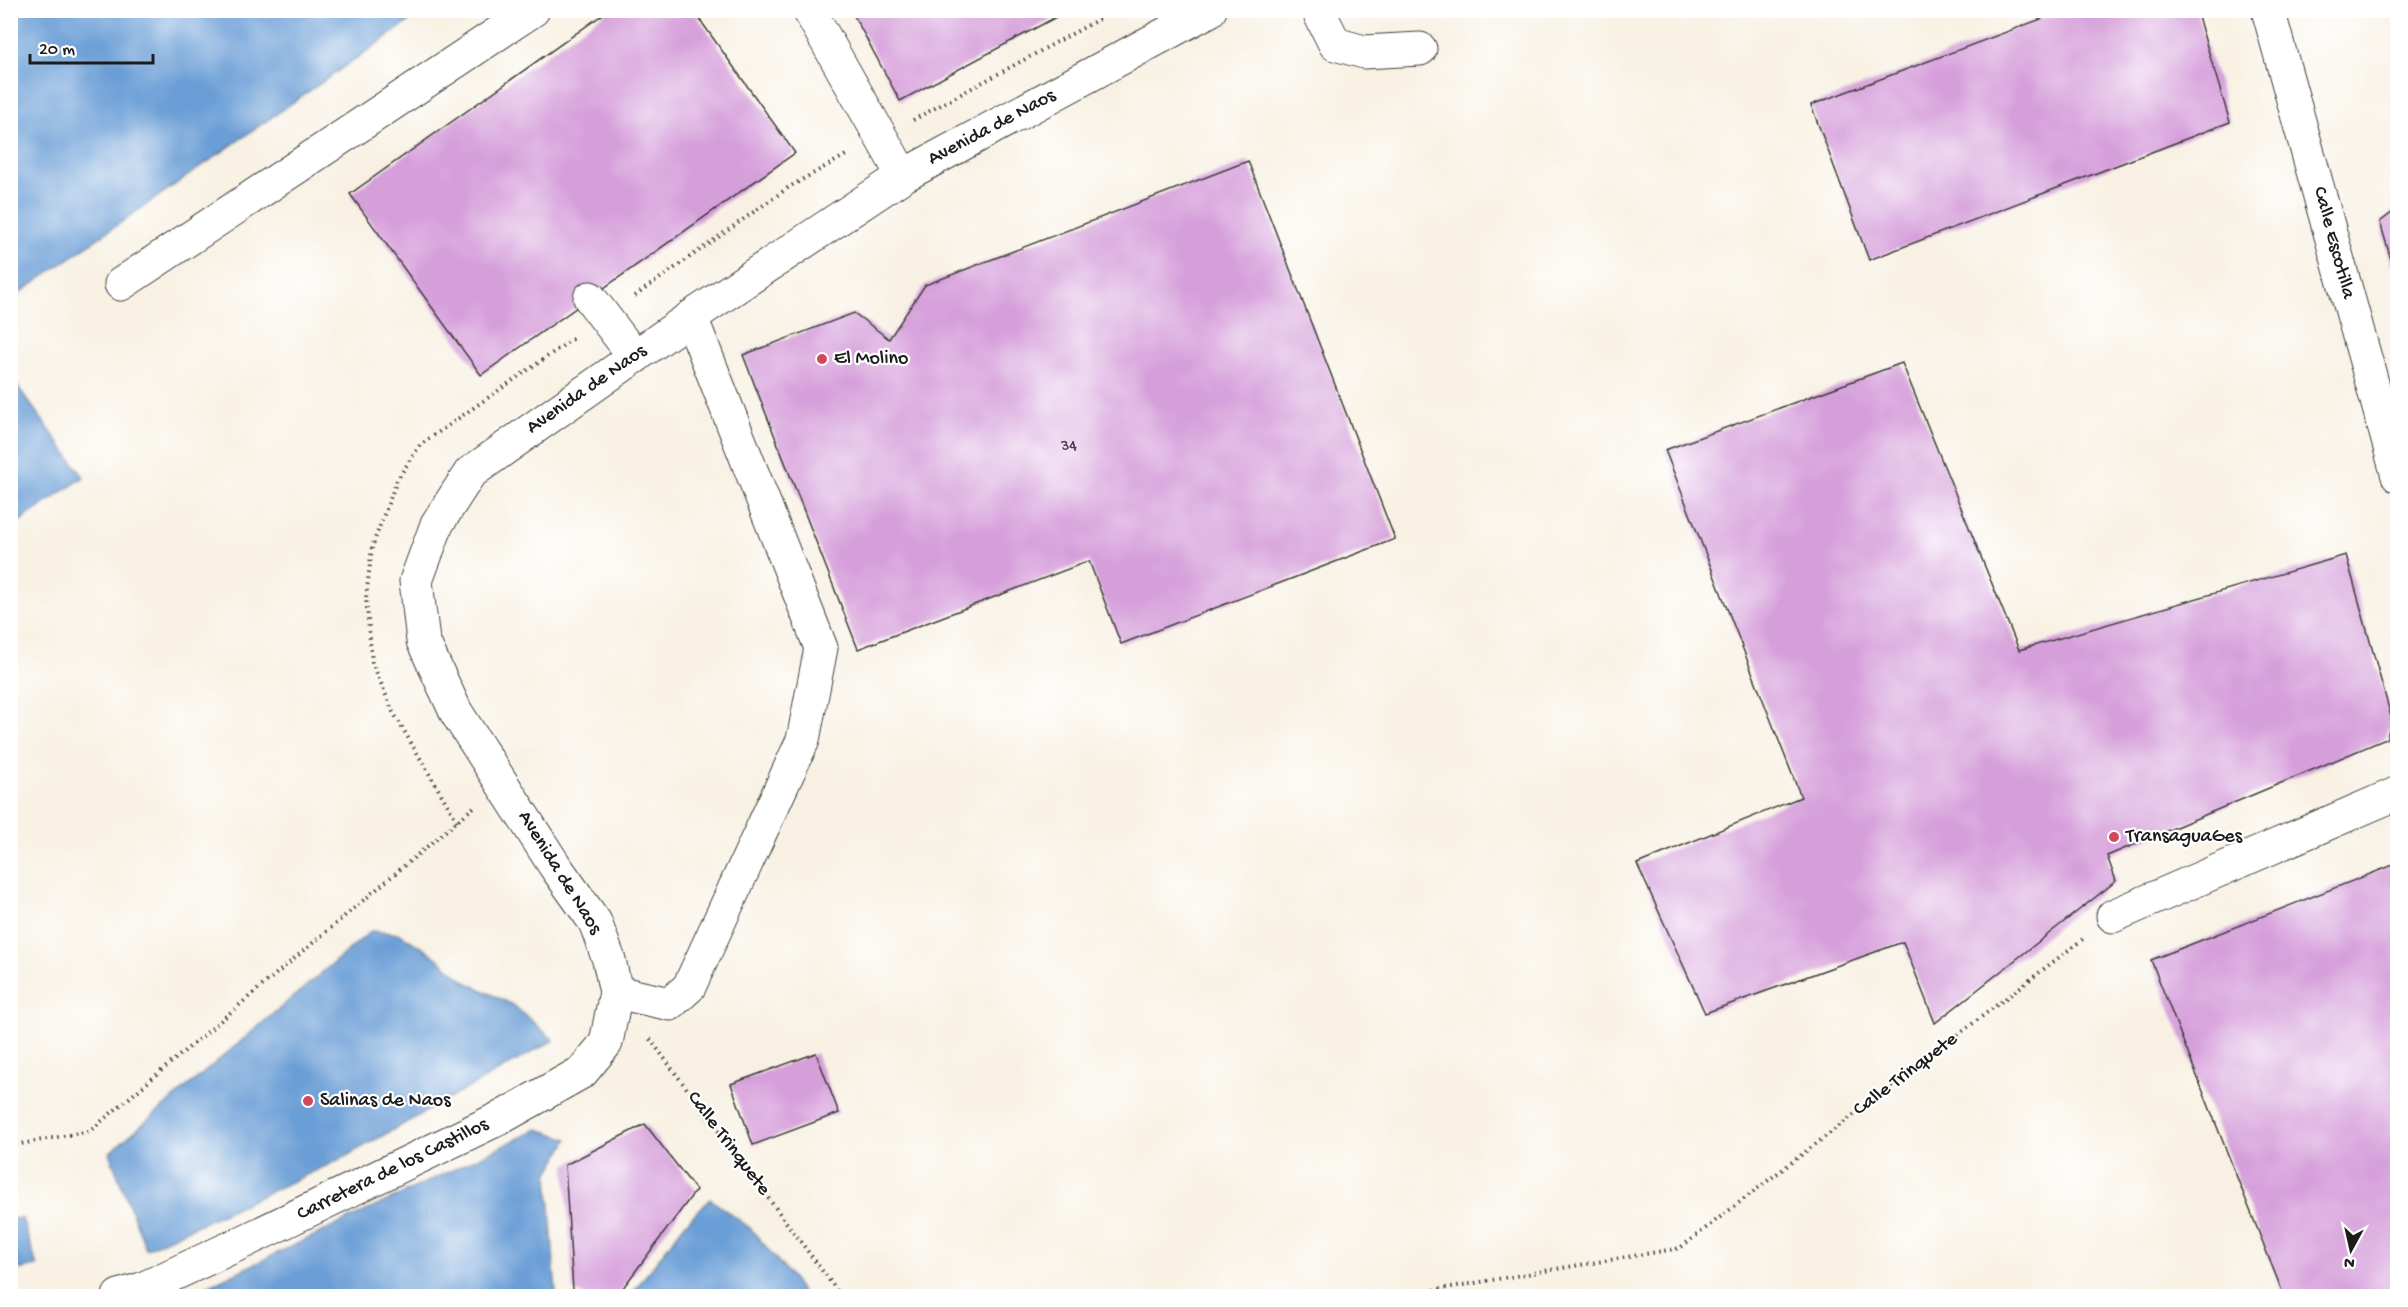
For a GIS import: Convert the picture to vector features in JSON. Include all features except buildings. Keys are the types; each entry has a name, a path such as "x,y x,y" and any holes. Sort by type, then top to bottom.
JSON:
{"main road":[{"path":"121,284 533,10"},
{"path":"809,10 903,176"},
{"name":"Avenida de Naos","path":"616,992 609,960 595,922 555,866 456,711 423,641 417,581 437,524 470,473 691,317 903,176 1210,10"},
{"path":"1318,10 1335,44 1364,52 1420,49"},
{"name":"Calle Escotilla","path":"2268,10 2397,476"},
{"path":"590,298 635,357"},
{"path":"616,992 670,1004 689,987 803,740 822,648 691,317"},
{"path":"2113,916 2397,793"},
{"name":"Carretera de los Castillos","path":"119,1296 142,1289 245,1241 504,1116 582,1072 606,1043 616,992"}],"path":[{"path":"10,1146 90,1131 503,784"},
{"name":"Calle Trinquete","path":"1398,1296 1680,1248 2113,916"},
{"name":"Calle Trinquete","path":"616,992 841,1296"}],"water":[{"path":"11,10 424,10 424,11 11,299"},
{"path":"10,376 84,477 11,527 10,527"},
{"name":"Salinas de Naos","path":"371,931 400,934 431,953 466,982 513,1005 554,1040 341,1159 146,1249 109,1153"},
{"name":"Salinas de Naos","path":"538,1129 568,1139 548,1175 556,1296 187,1296"},
{"path":"710,1199 750,1228 804,1296 630,1296 685,1224"},
{"path":"22,1218 37,1266 11,1271 11,1219"}],"place":[{"name":"El Molino","path":"822,359"},
{"name":"TransaguaGes","path":"2114,837"},
{"name":"Salinas de Naos","path":"308,1101"}]}
